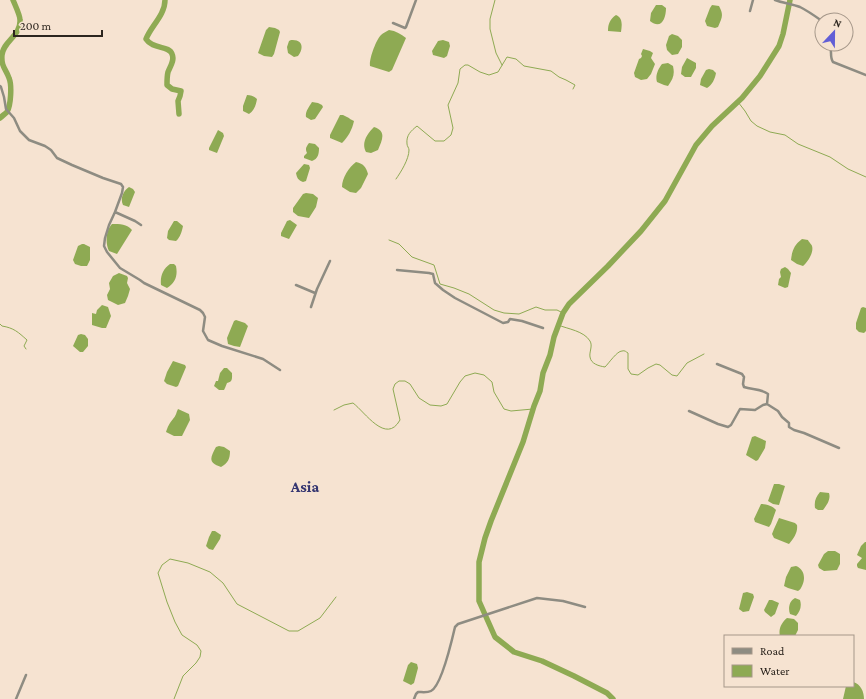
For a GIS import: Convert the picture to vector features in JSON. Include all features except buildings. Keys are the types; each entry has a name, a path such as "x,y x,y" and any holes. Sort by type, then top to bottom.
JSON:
{"street":[{"path":"393,23 405,28 416,0"},
{"path":"750,11 753,0"},
{"path":"775,0 798,7 814,16"},
{"path":"831,52 833,62 866,75"},
{"path":"0,86 6,109 14,118 20,131 29,140 45,146 51,150 57,158 121,184 124,187 107,232 104,246 120,268 144,283 200,310 204,317 203,331 208,340 263,359 280,370"},
{"path":"115,212 135,221 141,226"},
{"path":"311,307 315,293 330,261"},
{"path":"397,270 433,274 435,283 443,290 455,298 503,323 508,322 510,319 522,321 543,328"},
{"path":"296,285 315,293"},
{"path":"716,364 742,374 744,377 744,387 759,390 768,394 767,404"},
{"path":"689,411 728,427 731,425 740,409 755,410 767,404"},
{"path":"767,404 778,411 788,423 789,427 840,448"},
{"path":"414,699 418,692 432,691 437,685 458,624 537,598 563,601 585,607"},
{"path":"16,699 26,675"}],"water":[{"path":"656,5 662,5 666,8 664,19 660,24 650,21 651,13"},
{"path":"712,5 719,6 722,14 718,27 715,28 707,26 705,21"},
{"path":"616,15 621,20 621,32 608,31 608,26 612,18"},
{"path":"269,27 275,28 280,32 272,57 264,56 258,53 266,30"},
{"path":"389,30 394,31 406,38 392,70 389,72 370,66 370,63 377,41 381,35"},
{"path":"672,34 678,36 682,40 682,47 678,54 672,55 667,50 666,45 669,36"},
{"path":"443,40 449,42 450,46 447,56 444,58 433,55 432,51 438,41"},
{"path":"289,41 298,41 302,47 298,56 294,57 288,53 287,47"},
{"path":"643,49 653,53 651,58 655,64 647,79 641,80 635,77 634,73 639,59 642,56 641,54"},
{"path":"687,58 696,63 696,68 691,77 685,77 681,74 682,67"},
{"path":"668,63 673,66 674,74 668,86 657,82 656,77 662,64"},
{"path":"709,69 716,73 713,82 707,88 700,85 701,79 706,70"},
{"path":"247,95 257,99 254,108 249,114 243,111 243,106"},
{"path":"312,102 318,103 323,107 315,119 311,120 306,117 306,115"},
{"path":"340,115 354,121 350,133 342,143 330,138"},
{"path":"374,127 382,133 381,143 378,150 371,153 366,152 364,142"},
{"path":"218,130 223,133 224,136 217,153 209,150 209,148"},
{"path":"309,143 315,144 319,148 318,156 312,161 304,158 307,153 306,148"},
{"path":"356,162 364,166 368,174 361,188 356,193 350,192 342,187 346,173"},
{"path":"304,164 309,165 310,168 306,181 303,182 298,179 296,173"},
{"path":"129,187 135,192 129,207 123,205 122,198"},
{"path":"303,194 313,194 318,198 316,207 309,218 298,216 293,212 293,208"},
{"path":"290,220 297,225 289,239 281,236 281,233 287,221"},
{"path":"174,221 177,221 183,226 180,236 176,241 169,240 167,238 168,231"},
{"path":"112,224 126,225 132,230 117,254 109,251 107,244 107,233"},
{"path":"802,239 808,240 812,245 810,257 803,266 791,260 794,248"},
{"path":"82,244 90,247 90,260 87,266 75,264 73,260 78,246"},
{"path":"170,264 174,264 176,266 177,273 172,284 167,288 161,285 161,279 162,273"},
{"path":"785,267 791,273 788,287 785,288 778,285 781,277 781,269"},
{"path":"119,273 127,276 127,283 130,289 125,303 118,305 108,300 107,295 110,289 109,283 113,276"},
{"path":"102,305 108,307 111,316 106,328 92,325 92,313 96,314 97,310"},
{"path":"861,308 866,308 866,331 864,333 859,332 856,329 856,323"},
{"path":"236,320 245,323 248,326 240,347 228,344 227,338 234,321"},
{"path":"78,335 85,335 88,339 88,346 83,352 80,352 73,346"},
{"path":"173,361 185,365 186,367 178,386 176,387 167,384 164,381"},
{"path":"224,368 227,368 232,373 232,380 227,383 224,390 219,390 214,386"},
{"path":"178,409 189,414 190,420 182,436 174,436 166,432"},
{"path":"755,436 766,441 765,448 756,461 746,455 752,437"},
{"path":"219,446 230,451 228,460 221,467 214,464 211,460 212,454 216,447"},
{"path":"774,484 785,486 779,505 768,501"},
{"path":"820,492 829,493 828,502 823,510 818,510 815,508 816,499"},
{"path":"761,504 773,507 776,510 769,527 755,522 754,519"},
{"path":"779,518 797,525 795,535 789,544 774,538 772,534"},
{"path":"212,531 215,531 221,535 213,550 206,546"},
{"path":"865,542 866,570 858,568 857,566 862,558 857,555 861,546"},
{"path":"828,551 835,551 840,554 840,564 837,570 824,571 819,568 818,565 824,554"},
{"path":"796,566 801,569 804,574 802,586 798,591 784,586 786,577 791,567"},
{"path":"747,592 753,594 754,597 749,611 743,612 739,609 743,593"},
{"path":"795,598 800,600 801,604 800,611 796,616 790,614 789,610 790,603"},
{"path":"769,600 779,603 775,614 771,617 764,610"},
{"path":"787,618 794,619 798,623 798,630 796,635 780,635 781,626"},
{"path":"411,662 417,664 418,668 414,683 411,685 403,681 408,665"},
{"path":"854,682 862,689 864,699 843,699 846,687 854,687"}],"waterway":[{"path":"0,118 7,112 11,95 10,81 3,65 3,50 20,26 19,15 13,0"},
{"path":"165,0 163,11 146,39 153,45 168,49 173,56 173,61 168,72 167,85 172,89 181,91 178,101 179,114"},
{"path":"495,0 490,19 490,29 496,53 502,65"},
{"path":"613,699 607,693 574,676 542,661 514,652 495,637 479,601 479,562 485,538 523,442 540,391 543,373 550,355 554,337 563,313 569,304 641,231 665,201 696,145 712,126 742,98 760,76 779,46 790,0"},
{"path":"396,179 408,157 408,136 417,126 435,141 444,141 451,135 453,128 448,105 458,83 460,69 465,65 489,75 498,72 507,57 516,59 524,66 551,71 575,85 573,89"},
{"path":"738,102 751,121 757,126 770,132 785,135 798,144 830,157 848,169 866,177"},
{"path":"389,240 399,244 412,257 434,265 440,284 469,294 494,310 504,313 519,314 536,307 545,310 557,310 563,313"},
{"path":"0,324 16,331 27,340 24,346 26,349"},
{"path":"558,325 584,335 591,343 591,359 598,365 605,367 618,353 623,351 628,353 628,369 631,374 638,375 656,364 660,365 672,375 677,376 687,363 704,354"},
{"path":"334,410 344,405 353,403 369,419 382,428 388,429 394,427 400,420 393,389 395,384 399,381 405,381 410,384 419,398 430,405 441,406 447,404 465,376 475,373 484,375 492,382 494,392 504,409 511,411 533,409"},
{"path":"174,699 183,676 196,663 200,657 201,651 197,645 182,635 167,602 158,573 162,565 170,559 188,563 210,572 223,583 237,604 289,631 298,631 320,618 336,597"}],"district":[{"name":"Asia","path":"305,486"}]}
